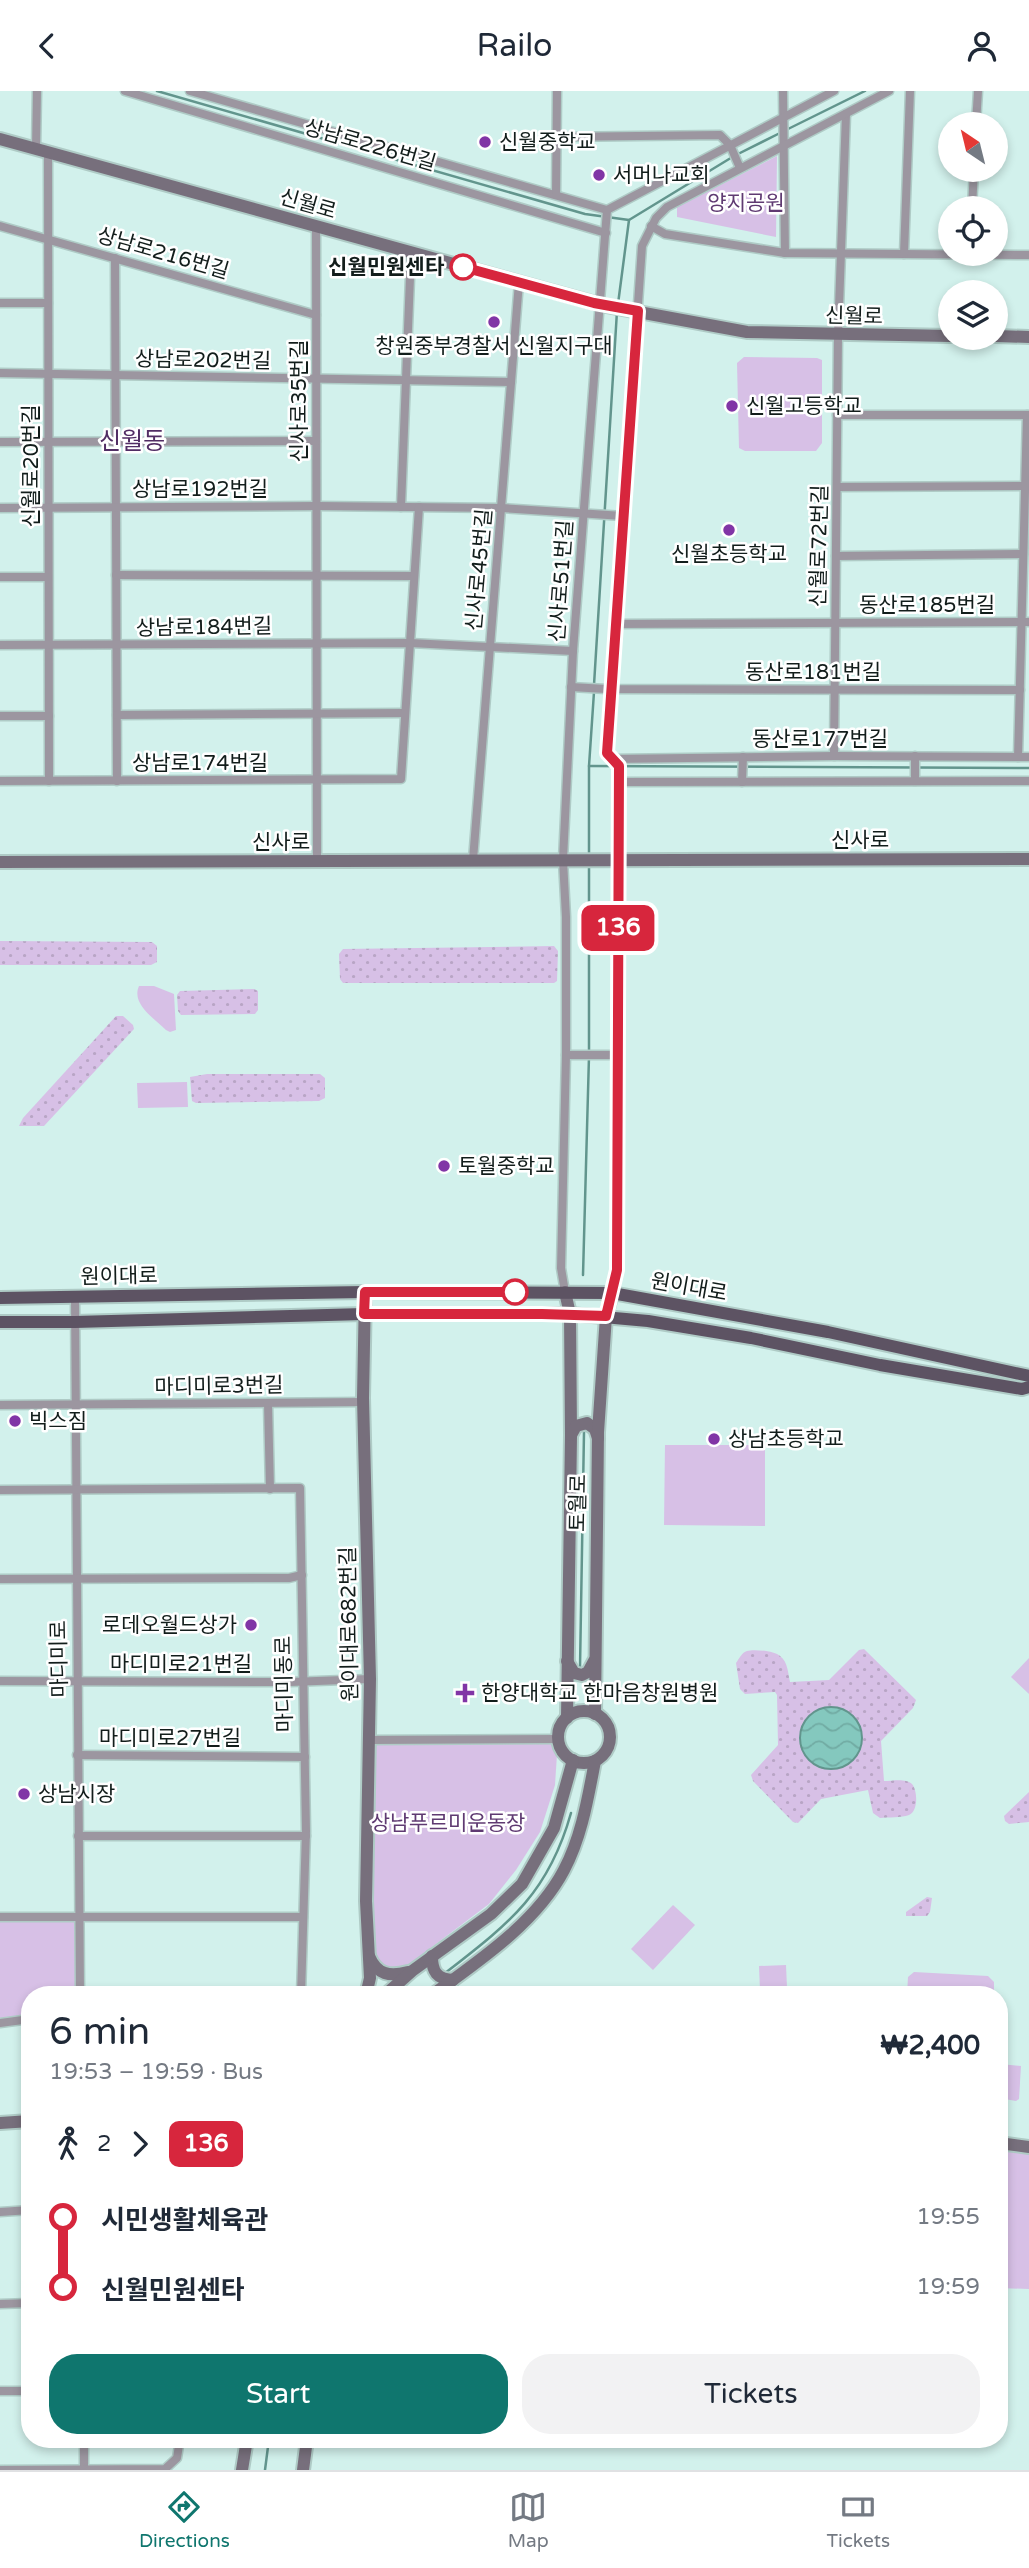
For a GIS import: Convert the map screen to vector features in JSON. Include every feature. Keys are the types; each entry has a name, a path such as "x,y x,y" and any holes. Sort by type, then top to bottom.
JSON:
{"main road":[{"name":"원이대로","path":"0,1298 365,1292 612,1293 828,1332 1029,1376"},
{"name":"원이대로","path":"0,1322 364,1314 606,1316 751,1338 880,1365 1022,1389 1029,1387"}],"street":[{"name":"신월로20번길","path":"37,91 48,239 49,781"},
{"name":"상남로226번길","path":"125,91 606,228"},
{"path":"190,91 607,211 834,91"},
{"path":"556,195 557,91"},
{"path":"783,91 785,253"},
{"path":"612,1293 617,1270 619,1055 612,860 619,780 615,762 607,753 609,689 642,246 651,226 667,207 784,142 889,91"},
{"path":"904,254 909,91"},
{"path":"977,112 978,91"},
{"name":"신월로72번길","path":"834,756 838,335 846,114"},
{"path":"556,137 720,135 731,147 739,166"},
{"name":"신월로","path":"0,139 603,305 747,332 938,336"},
{"name":"신사로51번길","path":"565,1292 561,1268 566,1055 566,917 563,860 574,687 573,651 603,305 607,211"},
{"name":"상남로216번길","path":"0,226 316,315"},
{"name":"신사로35번길","path":"316,226 317,861"},
{"path":"651,226 665,234 785,253 938,254"},
{"path":"401,507 411,252"},
{"path":"1008,255 1029,255"},
{"path":"115,258 117,781"},
{"name":"신사로45번길","path":"473,860 519,282"},
{"path":"0,303 48,303"},
{"path":"1008,336 1029,337"},
{"name":"상남로202번길","path":"0,373 511,382"},
{"path":"837,415 1028,415 1023,554 1025,622 1018,757"},
{"path":"0,442 316,441"},
{"path":"837,487 1025,486"},
{"path":"117,715 405,713 419,507"},
{"name":"상남로192번길","path":"0,508 502,508 621,516"},
{"path":"836,556 1023,554"},
{"path":"116,575 414,576"},
{"path":"0,577 48,577"},
{"name":"동산로185번길","path":"615,624 1025,622"},
{"name":"상남로184번길","path":"0,645 410,643 573,651"},
{"name":"동산로181번길","path":"574,687 1020,689"},
{"name":"상남로174번길","path":"0,781 401,779 405,713"},
{"path":"0,716 49,716"},
{"name":"동산로177번길","path":"615,762 834,756 915,759 1029,757"},
{"path":"742,759 742,780"},
{"path":"915,759 915,780"},
{"path":"619,780 1029,781"},
{"name":"신사로","path":"0,862 1029,859"},
{"path":"566,1055 619,1055"},
{"name":"원이대로682번길","path":"365,1292 363,1402 370,1679 366,1901 370,1977 368,1986"},
{"name":"토월로","path":"565,1292 570,1314 571,1435 567,1718"},
{"name":"토월로","path":"595,1714 598,1439 606,1316 612,1293"},
{"name":"마디미로","path":"75,1296 80,1986"},
{"name":"마디미로3번길","path":"0,1405 363,1402"},
{"path":"0,1490 270,1489 268,1403"},
{"path":"571,1435 576,1426 587,1423 595,1429 598,1439"},
{"name":"마디미동로","path":"270,1489 300,1488 306,1836 300,1986"},
{"path":"0,1579 289,1578 302,1575"},
{"path":"567,1661 574,1673 582,1675 588,1672 596,1658"},
{"name":"마디미로21번길","path":"0,1681 370,1679"},
{"path":"583,1711 595,1714 606,1722 610,1738 605,1753 595,1761 584,1763 573,1760 564,1753 558,1739 559,1731 567,1718 583,1711"},
{"path":"369,1740 558,1739"},
{"name":"마디미로27번길","path":"77,1755 305,1757"},
{"path":"395,1986 432,1956 491,1915 510,1897 545,1847 561,1809 573,1760"},
{"path":"445,1986 518,1928 542,1903 565,1869 584,1815 595,1761"},
{"path":"561,1809 572,1799 581,1804 584,1815"},
{"path":"78,1836 306,1836"},
{"path":"0,1917 303,1917"},
{"path":"432,1956 435,1974 440,1978 453,1980"},
{"path":"361,1986 369,1961 384,1974 391,1976 412,1971"},
{"path":"0,2022 21,2020"},
{"path":"0,2123 21,2122"},
{"path":"1008,2144 1029,2147"},
{"path":"0,2212 21,2211"},
{"path":"0,2304 21,2303"},
{"path":"0,2391 21,2391"},
{"path":"84,2448 85,2469"},
{"path":"0,2470 165,2469 177,2458 179,2448"},
{"path":"242,2470 246,2448"},
{"path":"303,2470 306,2448"}],"green space":[{"name":"양지공원","path":"777,156 776,237 677,217 677,207"},
{"path":"744,357 822,360 822,443 816,451 745,451 739,448 737,363"},
{"path":"0,941 152,942 157,946 157,962 151,965 0,965"},
{"path":"554,946 558,951 557,981 554,983 343,983 340,979 339,954 343,949"},
{"path":"139,986 154,986 174,994 176,1030 166,1030 145,1010 138,999"},
{"path":"180,991 258,991 258,1010 255,1014 181,1015 178,1011 177,995"},
{"path":"116,1016 123,1016 134,1029 44,1126 19,1126 23,1118"},
{"path":"207,1074 320,1074 325,1078 325,1098 319,1101 196,1103 192,1101 190,1077"},
{"path":"187,1082 188,1107 138,1108 137,1083"},
{"path":"665,1445 765,1445 765,1526 664,1525"},
{"path":"864,1649 916,1700 913,1708 881,1741 884,1781 903,1780 912,1784 916,1796 914,1810 906,1816 880,1818 873,1813 868,1790 821,1799 798,1823 793,1822 753,1781 751,1775 778,1745 777,1695 775,1692 745,1694 740,1689 736,1663 747,1651 769,1652 783,1658 790,1682 829,1680 859,1650"},
{"path":"1029,1658 1029,1694 1011,1677"},
{"name":"상남푸르미운동장","path":"558,1739 555,1785 540,1832 516,1870 489,1904 404,1968 390,1971 371,1956 369,1740"},
{"path":"1029,1792 1029,1822 1009,1824 1004,1816"},
{"path":"927,1897 932,1898 927,1916 906,1916 906,1912"},
{"path":"673,1905 695,1925 653,1970 631,1949"},
{"path":"0,1917 79,1918 80,1986 21,1986 21,2021 0,2023"},
{"path":"786,1965 787,1986 760,1986 759,1966"},
{"path":"914,1972 988,1976 994,1986 908,1986 908,1977"},
{"path":"1008,2065 1021,2066 1019,2099 1008,2100"},
{"path":"1008,2144 1029,2147 1029,2289 1008,2288"}],"water":[{"path":"825,1707 837,1707 853,1716 860,1726 860,1750 853,1760 837,1769 825,1769 814,1764 805,1755 800,1744 800,1732 805,1721 814,1712"}],"waterway":[{"path":"157,91 585,214 629,220"},
{"path":"786,130 865,91"},
{"path":"618,304 629,220 734,156 780,133"},
{"path":"594,685 617,311"},
{"path":"589,857 589,766 594,692"},
{"path":"589,766 1029,768"},
{"path":"583,1275 589,1056 589,863"},
{"path":"580,1668 584,1432"},
{"path":"444,1974 506,1923 538,1887 562,1841 571,1813"},
{"path":"265,2470 268,2448"}],"bus line":[{"name":"136","path":"463,267 594,303 638,311 607,753 619,766 619,1055 617,1270 606,1316 364,1314 365,1292 515,1292"}],"place":[{"name":"신월중학교","path":"485,142"},
{"name":"서머나교회","path":"599,175"},
{"name":"신월민원센타","path":"463,267"},
{"name":"창원중부경찰서 신월지구대","path":"494,322"},
{"name":"신월고등학교","path":"732,406"},
{"name":"신월초등학교","path":"729,530"},
{"name":"토월중학교","path":"444,1166"},
{"name":"빅스짐","path":"15,1421"},
{"name":"상남초등학교","path":"714,1439"},
{"name":"로데오월드상가","path":"251,1625"},
{"name":"한양대학교 한마음창원병원","path":"465,1693"},
{"name":"상남시장","path":"24,1794"}],"district":[{"name":"신월동","path":"132,441"}]}
